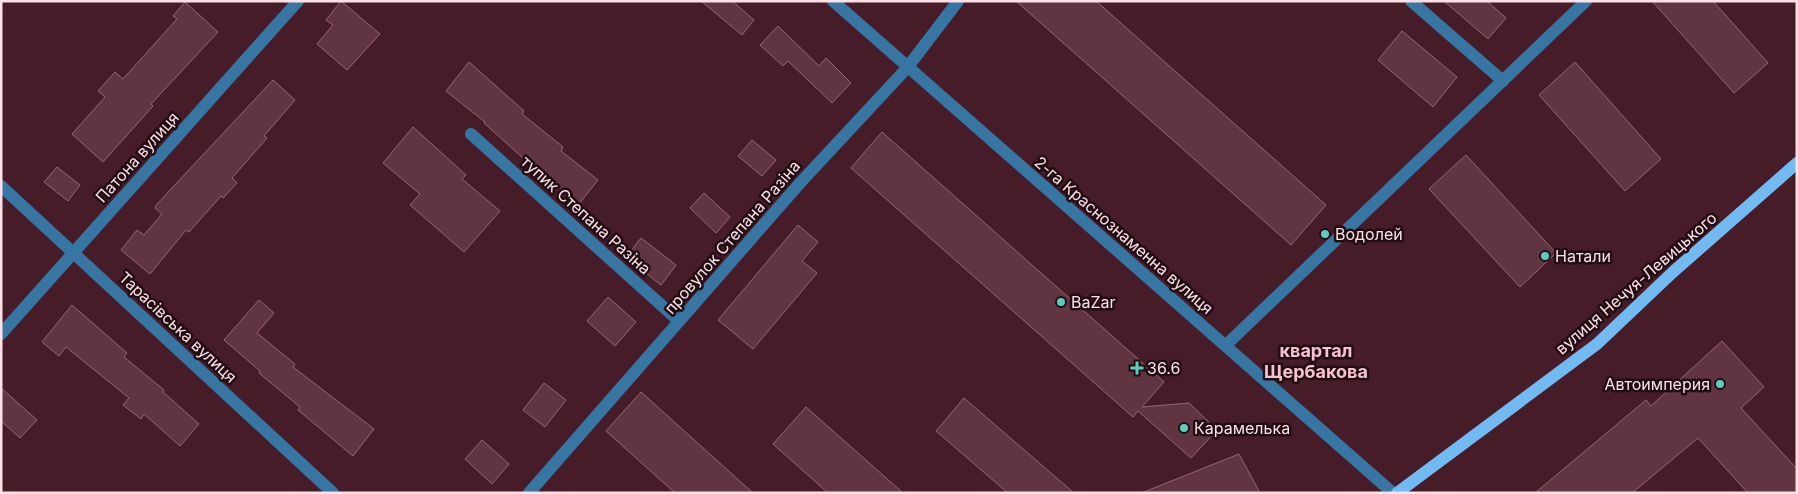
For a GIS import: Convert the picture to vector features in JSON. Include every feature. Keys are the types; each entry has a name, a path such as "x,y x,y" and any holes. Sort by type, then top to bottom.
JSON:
{"main road":[{"name":"вулиця Нечуя-Левицького","path":"1397,493 1597,344 1672,272 1797,163"}],"street":[{"name":"Патона вулиця","path":"1,334 298,1"},
{"name":"2-га Краснознаменна вулиця","path":"833,1 1393,493"},
{"name":"провулок Степана Разіна","path":"528,493 800,183 907,68 958,1"},
{"path":"1411,1 1503,81"},
{"path":"1226,345 1586,1"},
{"name":"тупик Степана Разіна","path":"471,134 680,321"},
{"name":"Тарасівська вулиця","path":"1,186 333,493"}],"building":[{"path":"341,1 380,34 347,70 317,44 333,25 326,20"},
{"path":"701,1 732,1 754,20 742,35"},
{"path":"1016,1 1096,1 1326,205 1291,245"},
{"path":"1444,1 1487,1 1506,18 1488,39"},
{"path":"1652,1 1713,1 1768,63 1734,93"},
{"path":"185,2 218,32 151,104 153,106 103,162 72,134 105,97 98,91 115,72 123,79 177,19 173,16"},
{"path":"778,26 819,66 826,58 851,83 832,103 788,61 783,66 760,45"},
{"path":"1402,31 1457,77 1433,107 1378,60"},
{"path":"469,62 524,111 522,114 563,147 561,151 598,180 579,204 523,158 485,122 446,91"},
{"path":"1575,62 1661,159 1625,191 1539,95"},
{"path":"273,80 295,100 264,136 267,138 232,178 237,183 223,198 221,196 189,232 186,230 150,274 121,250 137,230 144,235 162,214 155,208 157,204"},
{"path":"413,127 466,175 462,179 500,211 464,252 410,205 420,194 383,163"},
{"path":"882,132 1164,382 1142,407 1189,403 1217,430 1191,458 1138,411 1133,417 851,168"},
{"path":"752,140 776,160 762,176 738,156"},
{"path":"1466,155 1556,253 1520,287 1429,189"},
{"path":"57,167 80,185 68,201 44,182"},
{"path":"704,193 730,217 716,233 690,208"},
{"path":"798,225 818,242 802,261 817,273 753,349 718,320"},
{"path":"641,238 676,265 661,285 626,257"},
{"path":"608,297 636,322 615,346 587,321"},
{"path":"259,300 274,313 257,333 295,364 293,367 374,429 353,456 298,410 300,407 259,373 260,371 224,340"},
{"path":"72,305 127,353 124,357 164,390 163,392 199,424 180,446 144,414 141,419 123,405 129,398 66,347 59,356 42,342"},
{"path":"1722,341 1764,387 1741,408 1797,469 1797,493 1748,493 1698,438 1632,493 1535,493 1646,400 1651,406"},
{"path":"544,383 566,400 545,427 523,410"},
{"path":"1,388 37,420 20,438 1,421"},
{"path":"641,392 753,493 675,493 606,431"},
{"path":"964,398 1074,493 1008,493 936,431"},
{"path":"806,407 903,493 828,493 773,444"},
{"path":"482,440 509,464 492,484 465,459"},
{"path":"1239,454 1260,493 1144,493 1144,492"}],"place":[{"name":"Водолей","path":"1325,234"},
{"name":"Натали","path":"1545,256"},
{"name":"BaZar","path":"1061,302"},
{"name":"36.6","path":"1137,368"},
{"name":"Автоимперия","path":"1720,384"},
{"name":"Карамелька","path":"1184,428"}],"district":[{"name":"квартал Щербакова","path":"1316,361"}]}
